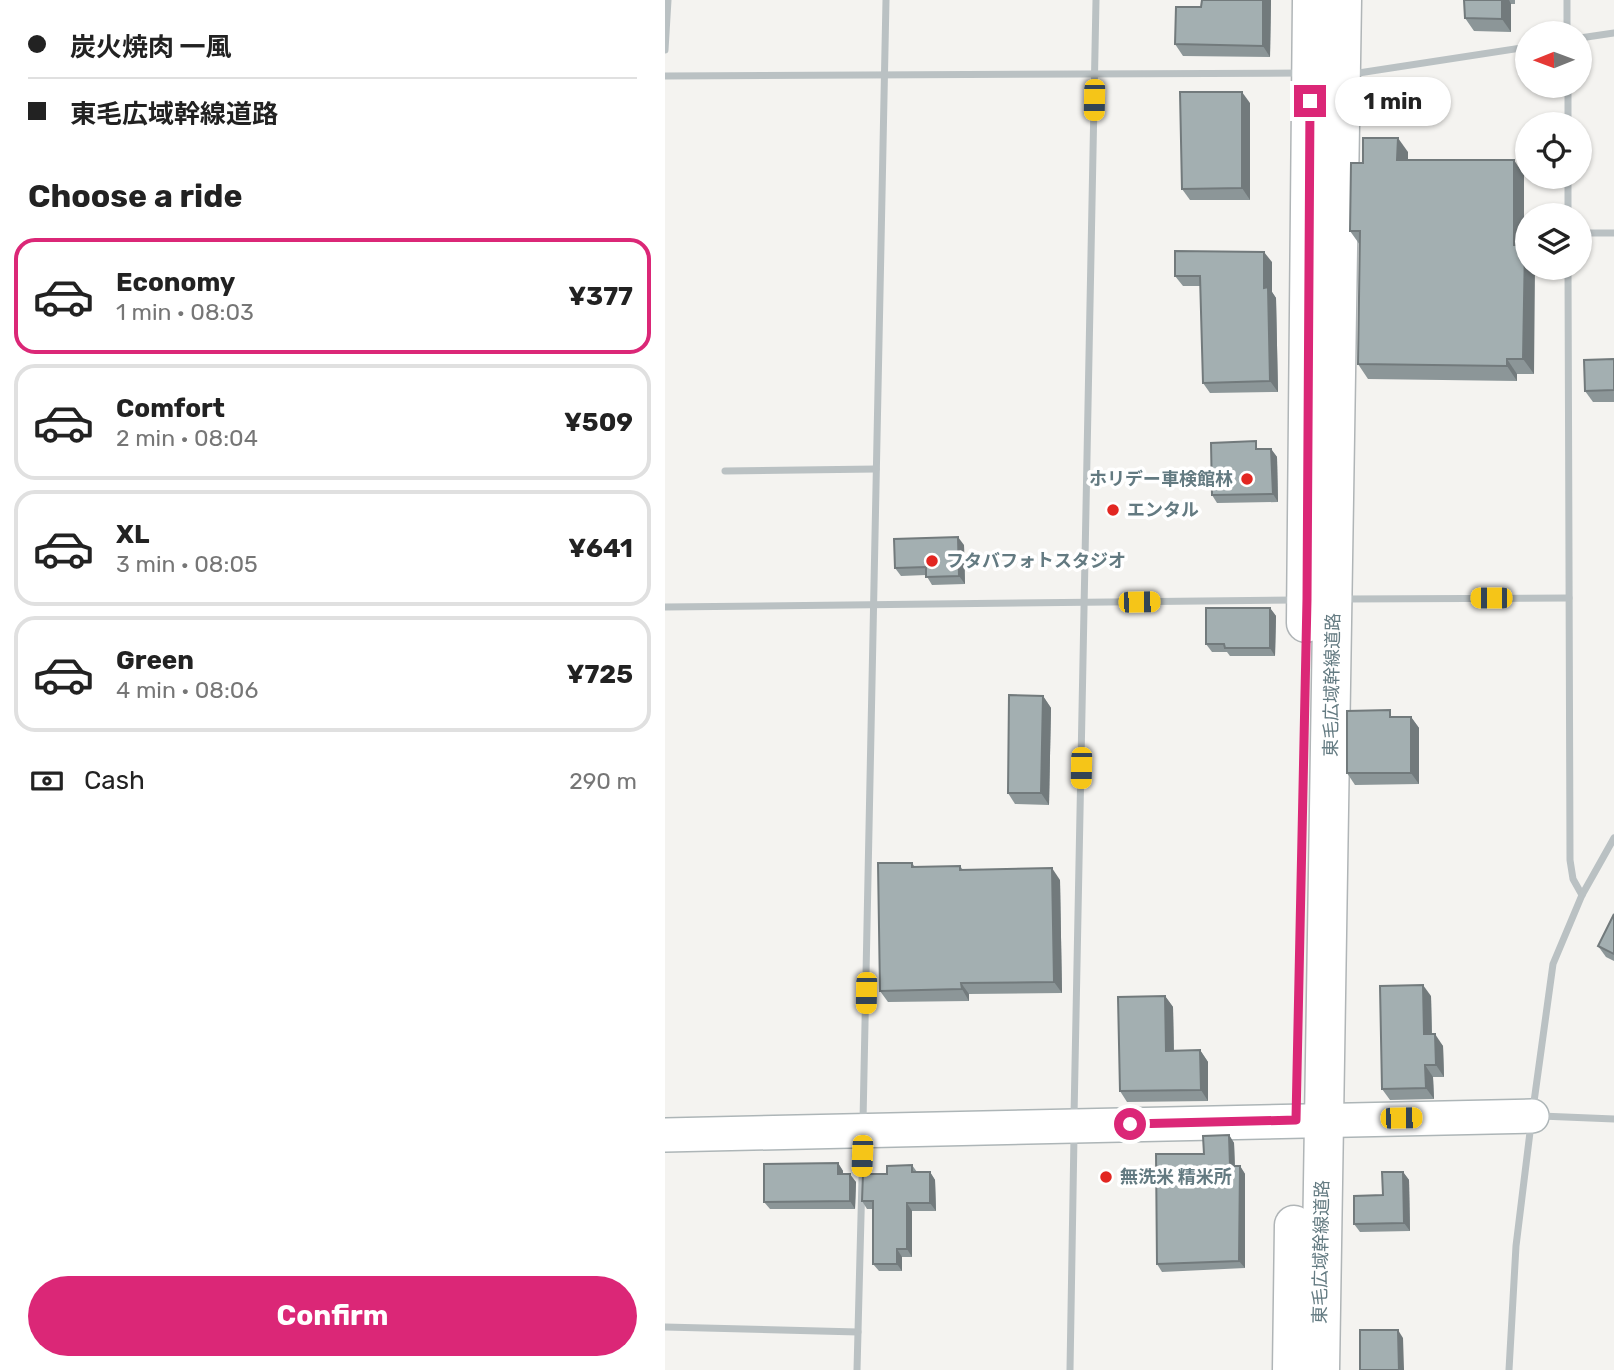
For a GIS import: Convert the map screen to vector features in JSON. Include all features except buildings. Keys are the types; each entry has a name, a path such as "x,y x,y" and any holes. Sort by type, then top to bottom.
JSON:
{"highway":[{"name":"東毛広域幹線道路","path":"1307,1354 1326,73 1312,0"},
{"name":"東毛広域幹線道路","path":"1326,73 1342,0"}],"street":[{"path":"665,50 668,0"},
{"path":"857,1370 886,0"},
{"path":"1070,1370 1096,0"},
{"path":"1567,0 1567,21"},
{"path":"1593,36 1614,33"},
{"path":"665,76 1374,72 1515,49"},
{"path":"1592,233 1614,233"},
{"path":"1568,280 1570,860 1573,879 1582,895"},
{"path":"725,471 876,469"},
{"path":"665,607 1569,598"},
{"path":"1509,1370 1516,1246 1553,964 1582,895 1614,838"},
{"path":"665,1135 1532,1116 1614,1119"},
{"path":"665,1327 857,1332"}],"place":[{"name":"ホリデー車検館林","path":"1247,479"},
{"name":"エンタル","path":"1113,510"},
{"name":"フタバフォトスタジオ","path":"932,561"},
{"name":"無洗米 精米所","path":"1106,1177"}],"route":[{"path":"1130,1124 1296,1120 1307,599 1310,101"}]}
